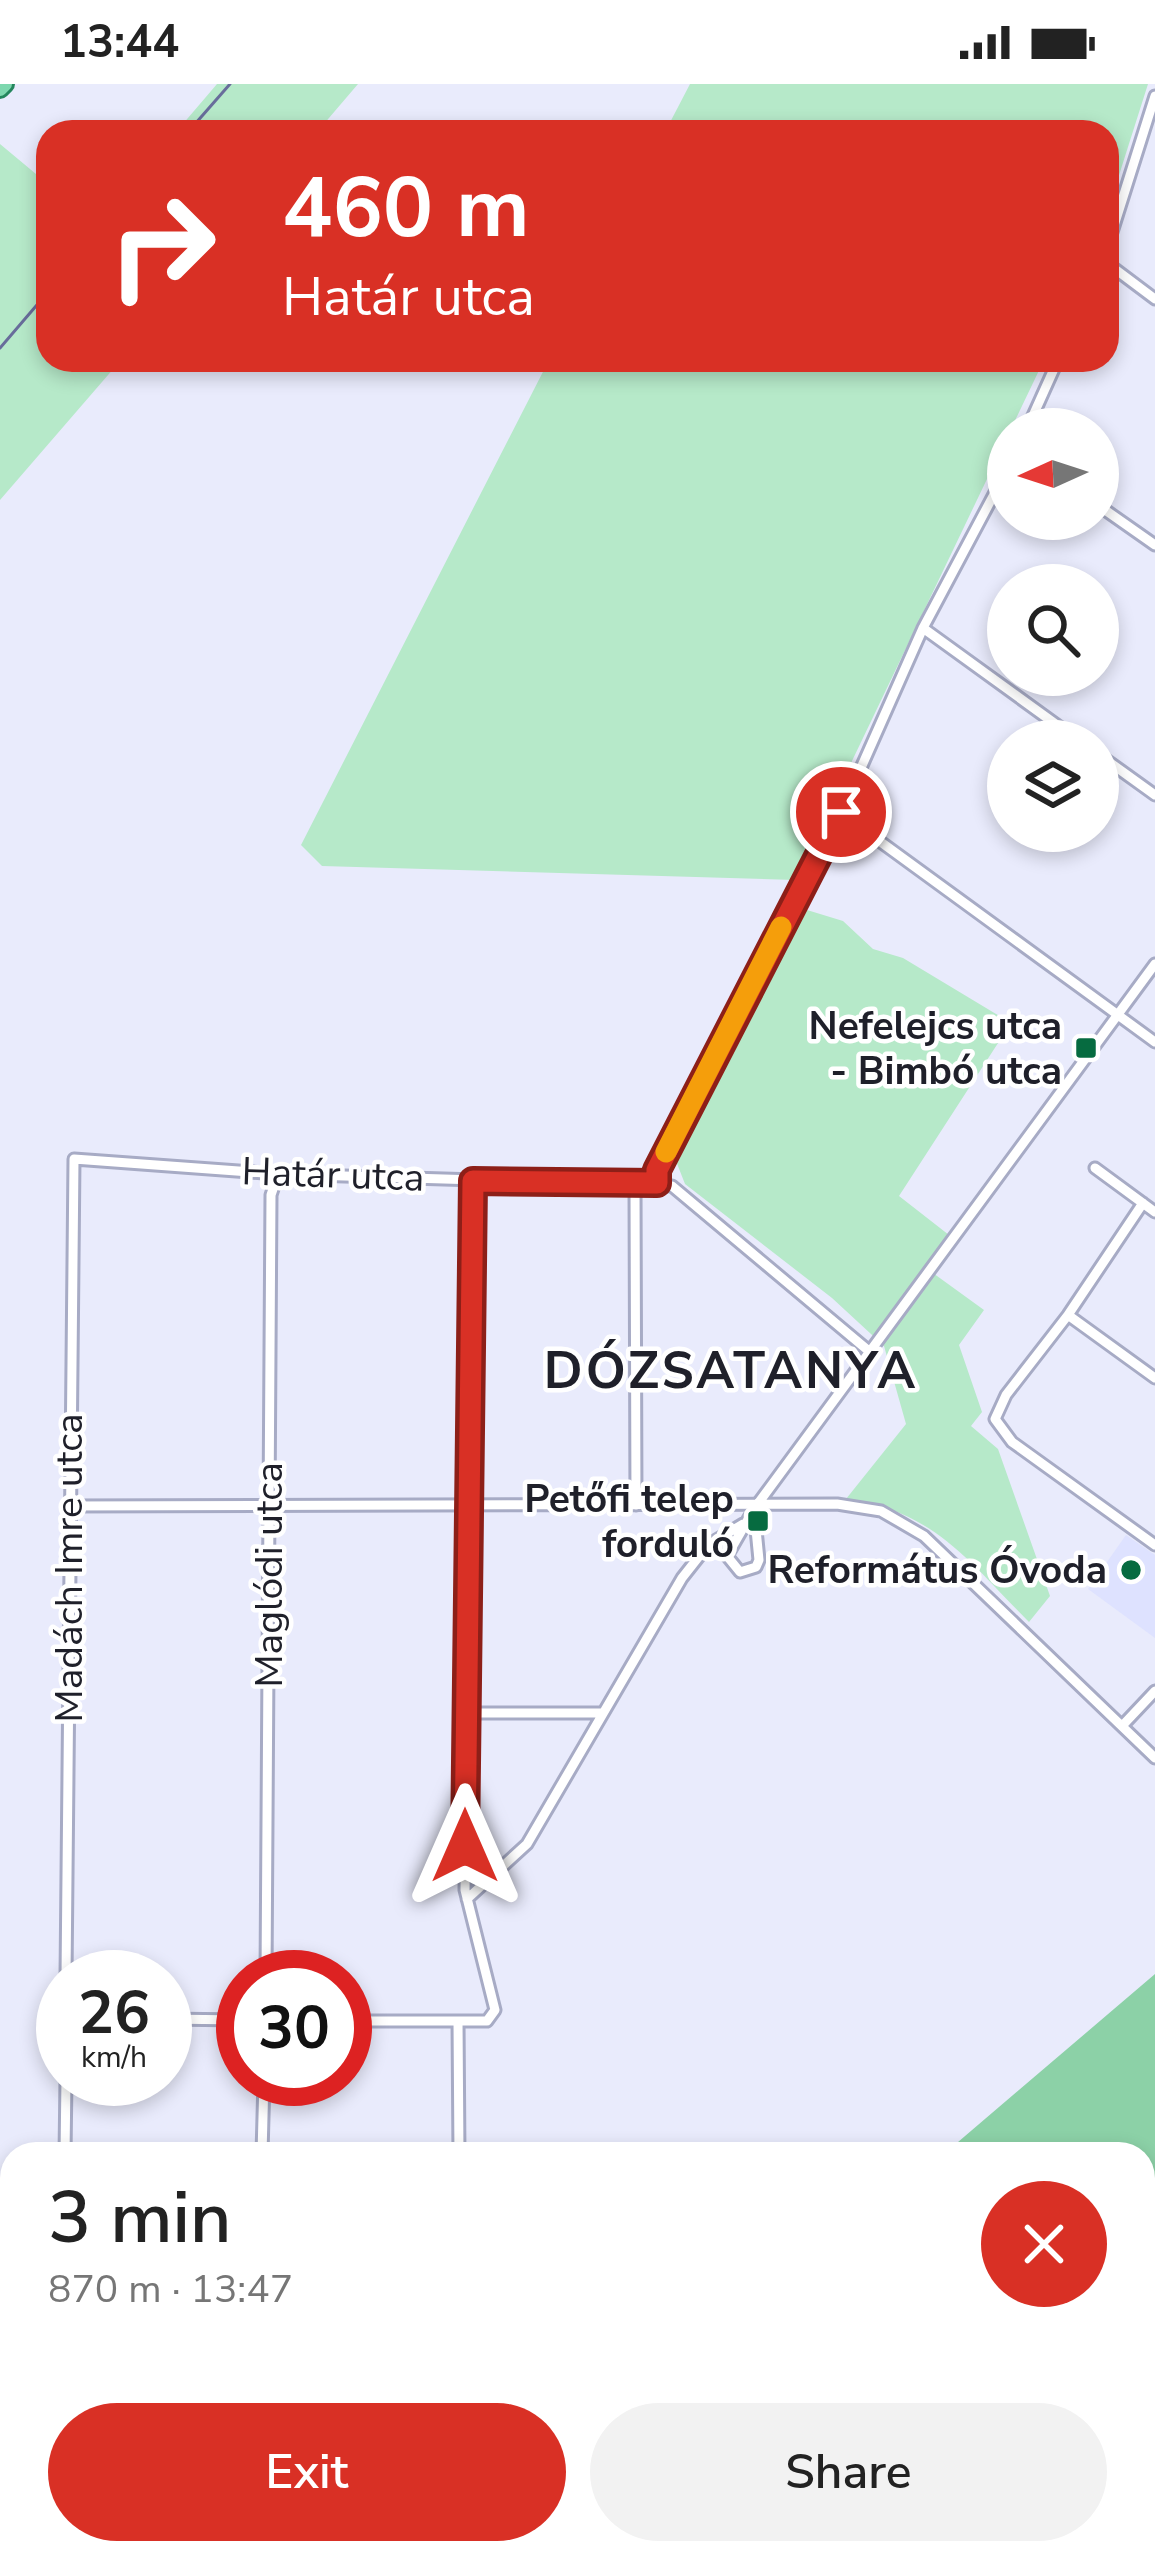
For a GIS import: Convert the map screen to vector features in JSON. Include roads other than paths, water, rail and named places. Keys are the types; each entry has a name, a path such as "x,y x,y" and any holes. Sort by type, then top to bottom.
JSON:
{"street":[{"path":"1119,210 1155,95"},
{"path":"1119,272 1155,299"},
{"path":"1036,408 1053,372"},
{"path":"870,1352 672,1186 657,1183 657,1170 841,812 922,628 987,506"},
{"path":"1119,520 1155,545"},
{"path":"922,628 1050,720"},
{"path":"1119,769 1155,796"},
{"path":"841,812 1155,1042"},
{"path":"756,1508 759,1560 756,1567 740,1572 728,1556 746,1521 1155,964"},
{"name":"Határ utca","path":"74,1159 278,1174 657,1183"},
{"name":"Madách Imre utca","path":"67,1950 74,1159"},
{"path":"1095,1168 1155,1212"},
{"name":"Maglódi utca","path":"266,1950 271,1196 278,1174"},
{"path":"372,2020 487,2021 495,2010 467,1899 465,1506 473,1181"},
{"path":"635,1186 636,1504"},
{"path":"1143,1203 1068,1316 997,1409 1000,1430 1155,1545"},
{"path":"1068,1316 1155,1378"},
{"path":"69,1506 636,1504 756,1508 837,1504 894,1517 954,1562 1155,1758"},
{"path":"467,1899 527,1844 682,1578 717,1537 746,1521"},
{"path":"1122,1726 1155,1691"},
{"path":"465,1713 600,1713"},
{"path":"458,2021 459,2142"},
{"path":"65,2142 66,2106"},
{"path":"262,2142 263,2106"}],"waterway":[{"path":"198,120 230,84"},
{"path":"0,348 36,306"}],"place":[{"name":"Nefelejcs utca - Bimbó utca","path":"1086,1048"},
{"name":"Petőfi telep forduló","path":"758,1521"},
{"name":"Református Óvoda","path":"1131,1570"}],"district":[{"name":"DÓZSATANYA","path":"731,1371"}]}
